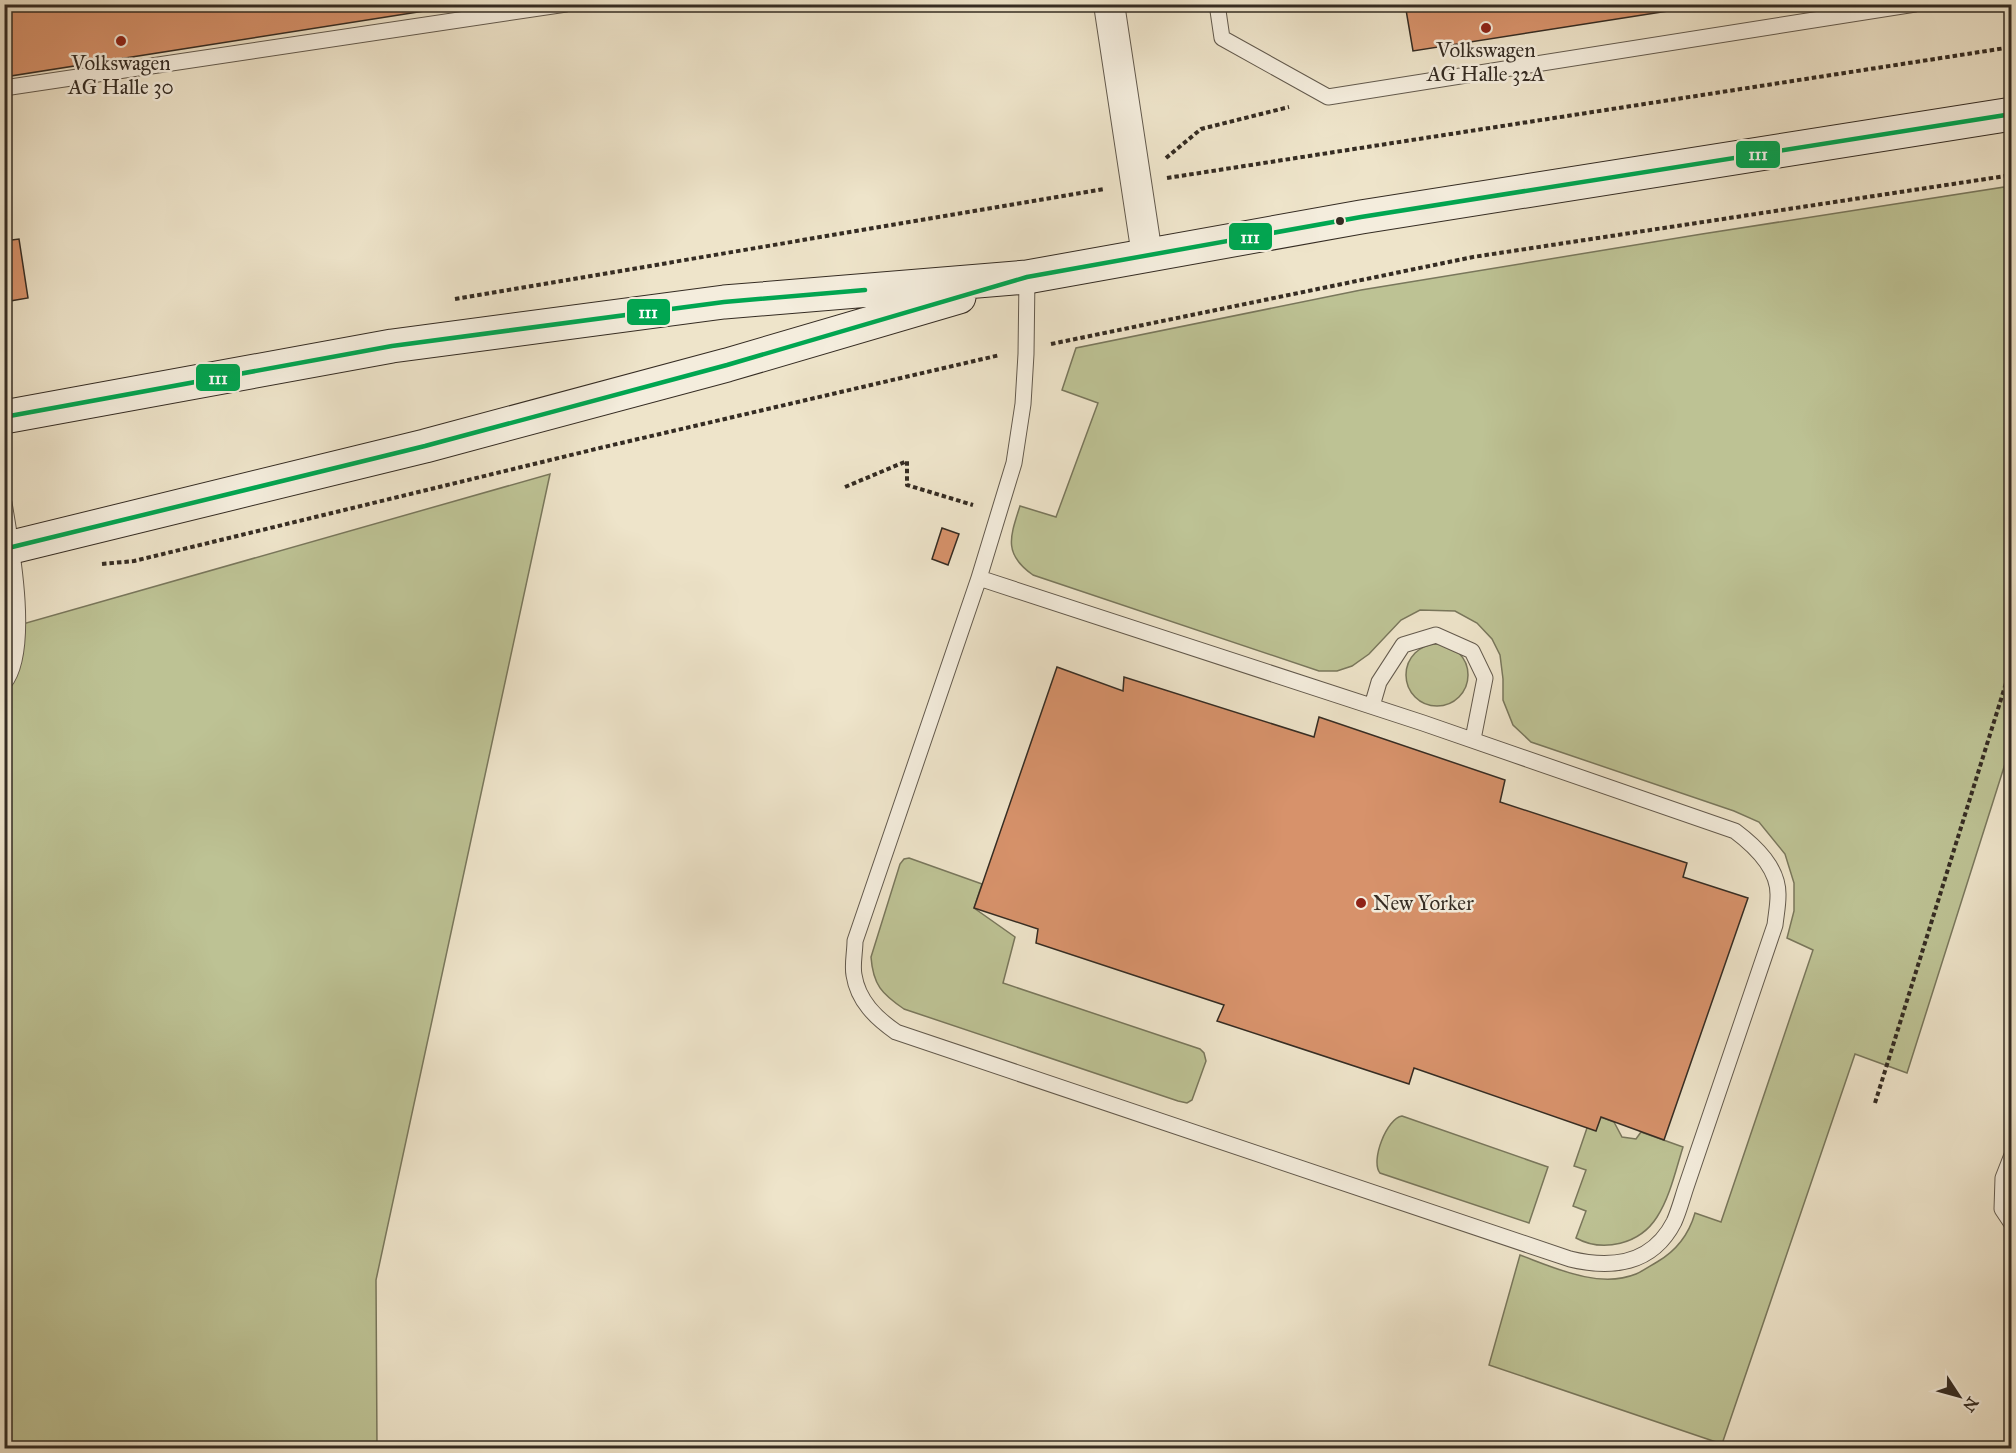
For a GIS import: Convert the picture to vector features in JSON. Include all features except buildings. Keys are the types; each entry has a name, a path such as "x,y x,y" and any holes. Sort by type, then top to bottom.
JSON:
{"main road":[{"path":"4,417 392,346 724,302 1027,277 1373,215 2012,114"},
{"path":"8,548 424,446 727,365 1027,277"}],"street":[{"path":"1109,4 1147,255"}],"lane":[{"path":"4,88 566,4"},
{"path":"1217,4 1222,38 1328,97 1915,4"},
{"path":"979,578 1473,740 1735,831 1757,848 1772,871 1779,894 1775,925 1673,1223 1659,1242 1644,1254 1623,1263 1594,1265 1570,1259 896,1032 878,1020 863,1001 854,975 855,941 979,578 1014,463 1023,404 1027,277"},
{"path":"4,503 8,548 16,583 17,640 11,675 4,683"},
{"path":"1372,706 1379,682 1403,645 1436,635 1472,651 1485,678 1473,740"},
{"path":"2012,1155 2003,1178 2002,1209 2012,1224"}],"path":[{"path":"448,300 1136,183 2012,47"},
{"path":"1136,183 1201,129 1328,97"},
{"path":"845,487 907,461 907,486 977,506 993,530"},
{"path":"1875,1103 2012,664"}],"green space":[{"path":"2011,186 2011,745 1907,1073 1855,1054 1722,1444 1489,1365 1520,1255 1577,1275 1607,1279 1622,1278 1636,1274 1670,1253 1685,1235 1695,1213 1721,1222 1813,950 1787,938 1794,911 1794,883 1785,854 1759,822 1734,811 1531,742 1513,725 1503,700 1500,655 1492,639 1477,623 1455,611 1420,610 1401,620 1369,654 1352,666 1337,671 1319,671 1033,575 1023,567 1013,552 1011,544 1014,527 1020,506 1056,517 1098,403 1062,390 1076,348 1361,290"},
{"path":"550,474 376,1280 377,1448 5,1448 5,629"},
{"path":"1431,644 1443,644 1459,653 1466,663 1468,675 1466,687 1459,697 1443,706 1431,706 1420,701 1411,692 1406,681 1406,669 1411,658 1420,649"},
{"path":"909,858 982,884 974,908 1015,937 1003,983 1200,1049 1206,1061 1192,1100 1187,1103 1178,1101 904,1009 884,993 874,975 871,957 900,864 904,859"},
{"path":"1402,1116 1548,1167 1529,1223 1380,1173 1377,1159 1382,1141 1391,1124"},
{"path":"1601,1117 1614,1122 1622,1137 1636,1139 1641,1132 1683,1147 1669,1192 1657,1217 1641,1234 1609,1245 1587,1243 1576,1238 1586,1211 1573,1206 1586,1170 1574,1166 1587,1128"}],"transit line":[{"name":"111","path":"4,549 425,446 727,365 1027,277 1361,217 2012,114"},
{"name":"111","path":"4,417 392,346 724,302 865,290"}],"place":[{"name":"Volkswagen AG Halle 32A","path":"1486,28"},
{"name":"Volkswagen AG Halle 30","path":"121,41"},
{"name":"New Yorker","path":"1361,903"}]}
